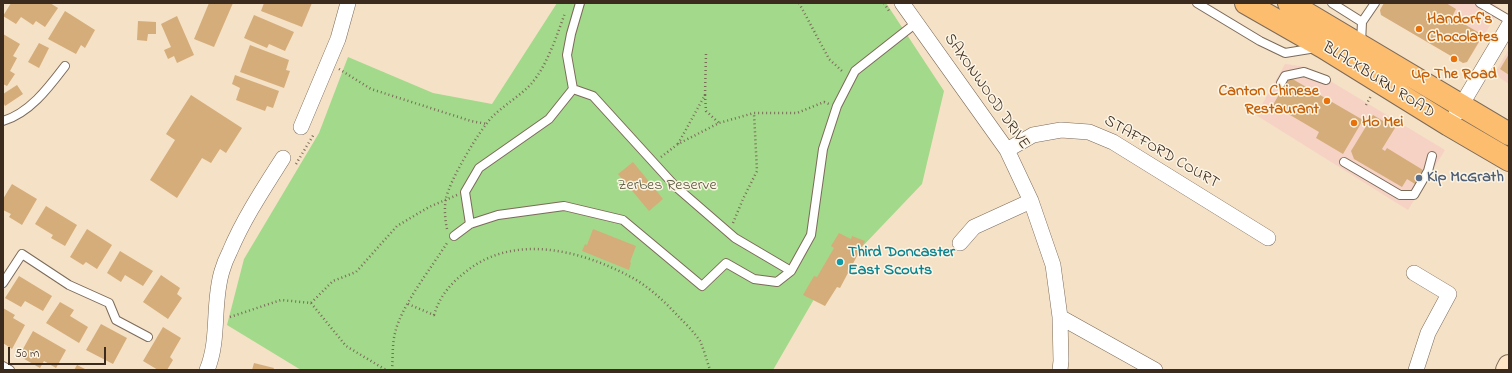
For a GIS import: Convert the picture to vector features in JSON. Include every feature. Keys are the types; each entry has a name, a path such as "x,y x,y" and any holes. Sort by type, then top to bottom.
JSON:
{"main road":[{"name":"BLACKBURN ROAD","path":"1246,3 1285,9 1361,45 1509,134"},
{"name":"BLACKBURN ROAD","path":"1285,9 1323,47 1449,125 1509,160"},
{"path":"1507,370 1509,366"}],"street":[{"path":"301,127 338,39 348,3"},
{"name":"SAXONWOOD DRIVE","path":"902,3 1007,150 1031,201 1053,265 1060,317 1060,370"},
{"path":"1449,125 1509,25"},
{"name":"STAFFORD COURT","path":"1007,150 1033,135 1061,130 1089,132 1113,142 1268,238"},
{"path":"208,370 216,321 216,304 222,270 241,226 283,158"},
{"path":"960,244 974,227 1031,201"},
{"path":"1414,273 1449,294 1428,334 1416,370"},
{"path":"1060,317 1155,370"}],"lane":[{"path":"470,224 465,192 480,168 549,118 573,89 567,55 571,34 580,3"},
{"path":"1197,3 1260,41 1285,53 1323,47"},
{"path":"1332,3 1362,22"},
{"path":"1361,45 1362,22 1375,3"},
{"path":"1480,3 1509,20"},
{"path":"454,236 470,224 498,215 564,206 623,220 702,286 726,263 754,279 778,282 791,271 811,235 823,149 837,106 855,71 916,23"},
{"path":"3,121 9,119 38,99 65,66"},
{"path":"1281,83 1285,76 1304,72 1326,80"},
{"path":"573,89 593,96 675,186 729,233 770,260 791,271"},
{"path":"1344,162 1400,195 1414,195 1428,172 1432,156"},
{"path":"3,284 22,254 69,285 109,303 116,320 148,337"},
{"path":"3,366 10,370"}],"path":[{"path":"799,3 829,59 846,74 852,77"},
{"path":"492,118 532,84 548,58 566,10"},
{"path":"706,54 706,111 719,123"},
{"path":"339,69 371,89 471,121 487,124"},
{"path":"678,144 705,95"},
{"path":"654,163 678,144 719,123 754,113 797,113 824,102 837,106"},
{"path":"729,233 743,199 757,171 754,113"},
{"path":"311,303 333,281 356,272 397,226 429,207 465,192"},
{"path":"392,370 395,334 399,322 408,304 448,241 454,236"},
{"path":"408,304 434,315 441,298 454,281 477,263 489,257 524,249 567,252 592,259 630,276 666,303 700,342 710,370"},
{"path":"216,321 281,300 311,303 346,346 386,370"}],"shaded area":[{"path":"1384,3 1492,3 1501,8 1467,62 1463,63 1381,15 1380,10"},
{"path":"1509,49 1509,84 1500,78 1496,71"},
{"path":"1285,64 1307,67 1445,150 1408,210 1256,115"}],"green space":[{"name":"Zerbes Reserve","path":"557,3 886,3 944,91 922,184 817,294 773,370 301,370 227,325 244,259 319,133 348,57 433,93 492,104"}],"building":[{"path":"11,3 50,3 58,8 45,27 36,21 33,25 21,17 16,24 3,16"},
{"path":"209,3 233,3 214,47 194,39"},
{"path":"264,3 312,3 302,27 261,11"},
{"path":"1384,3 1446,3 1456,9 1452,17 1483,35 1467,62 1463,63 1381,15 1380,10"},
{"path":"65,11 95,30 85,48 81,45 76,54 48,39"},
{"path":"254,15 294,32 285,51 269,44 267,48 244,38"},
{"path":"177,16 194,55 177,63 174,56 168,59 164,50 171,47 161,24"},
{"path":"138,21 156,22 156,34 148,34 147,41 137,40"},
{"path":"3,34 20,44 13,56 17,58 10,71 15,74 7,86 3,84"},
{"path":"39,43 49,48 39,68 28,62"},
{"path":"250,45 289,60 286,70 290,71 284,88 240,72"},
{"path":"1509,54 1509,75 1500,69"},
{"path":"235,75 279,91 273,108 267,106 265,111 236,100 240,88 232,84"},
{"path":"1289,77 1363,120 1343,154 1316,138 1319,132 1273,105"},
{"path":"17,85 23,94 5,106 3,102 3,94"},
{"path":"191,95 242,128 226,153 220,149 211,163 202,158 177,198 150,180 175,140 166,134"},
{"path":"1373,115 1395,128 1382,149 1385,151 1387,148 1423,170 1415,184 1407,179 1402,187 1354,159 1351,151"},
{"path":"633,162 663,199 649,211 618,174"},
{"path":"12,184 37,199 22,225 9,217 11,214 3,210 3,199"},
{"path":"46,206 77,225 65,246 51,238 53,235 35,224"},
{"path":"87,229 112,245 97,269 86,262 83,265 70,257"},
{"path":"593,229 636,246 630,262 629,270 582,251 585,244 587,245"},
{"name":"Third Doncaster East Scouts","path":"839,233 851,239 852,236 865,241 840,288 837,287 825,306 803,295 814,276 817,277 834,248 831,246"},
{"path":"120,251 153,271 143,286 125,275 121,282 107,273"},
{"path":"161,275 180,288 177,294 182,298 168,319 143,302"},
{"path":"19,276 52,296 43,311 25,301 21,307 5,298"},
{"path":"60,302 74,310 70,316 88,327 79,343 46,323"},
{"path":"3,308 15,315 13,318 25,325 12,349 3,343"},
{"path":"101,324 127,338 113,364 86,350"},
{"path":"163,327 181,338 170,357 173,360 167,370 158,370 143,361"},
{"path":"33,331 66,350 56,368 44,361 40,368 19,356"},
{"path":"254,363 274,368 273,370 252,370"},
{"path":"77,365 87,370 74,370"}],"place":[{"name":"Handorf's Chocolates","path":"1419,29"},
{"name":"Up The Road","path":"1454,59"},
{"name":"Canton Chinese Restaurant","path":"1327,101"},
{"name":"Ho Mei","path":"1354,123"},
{"name":"Kip McGrath","path":"1419,178"},
{"name":"Third Doncaster East Scouts","path":"840,262"}]}
